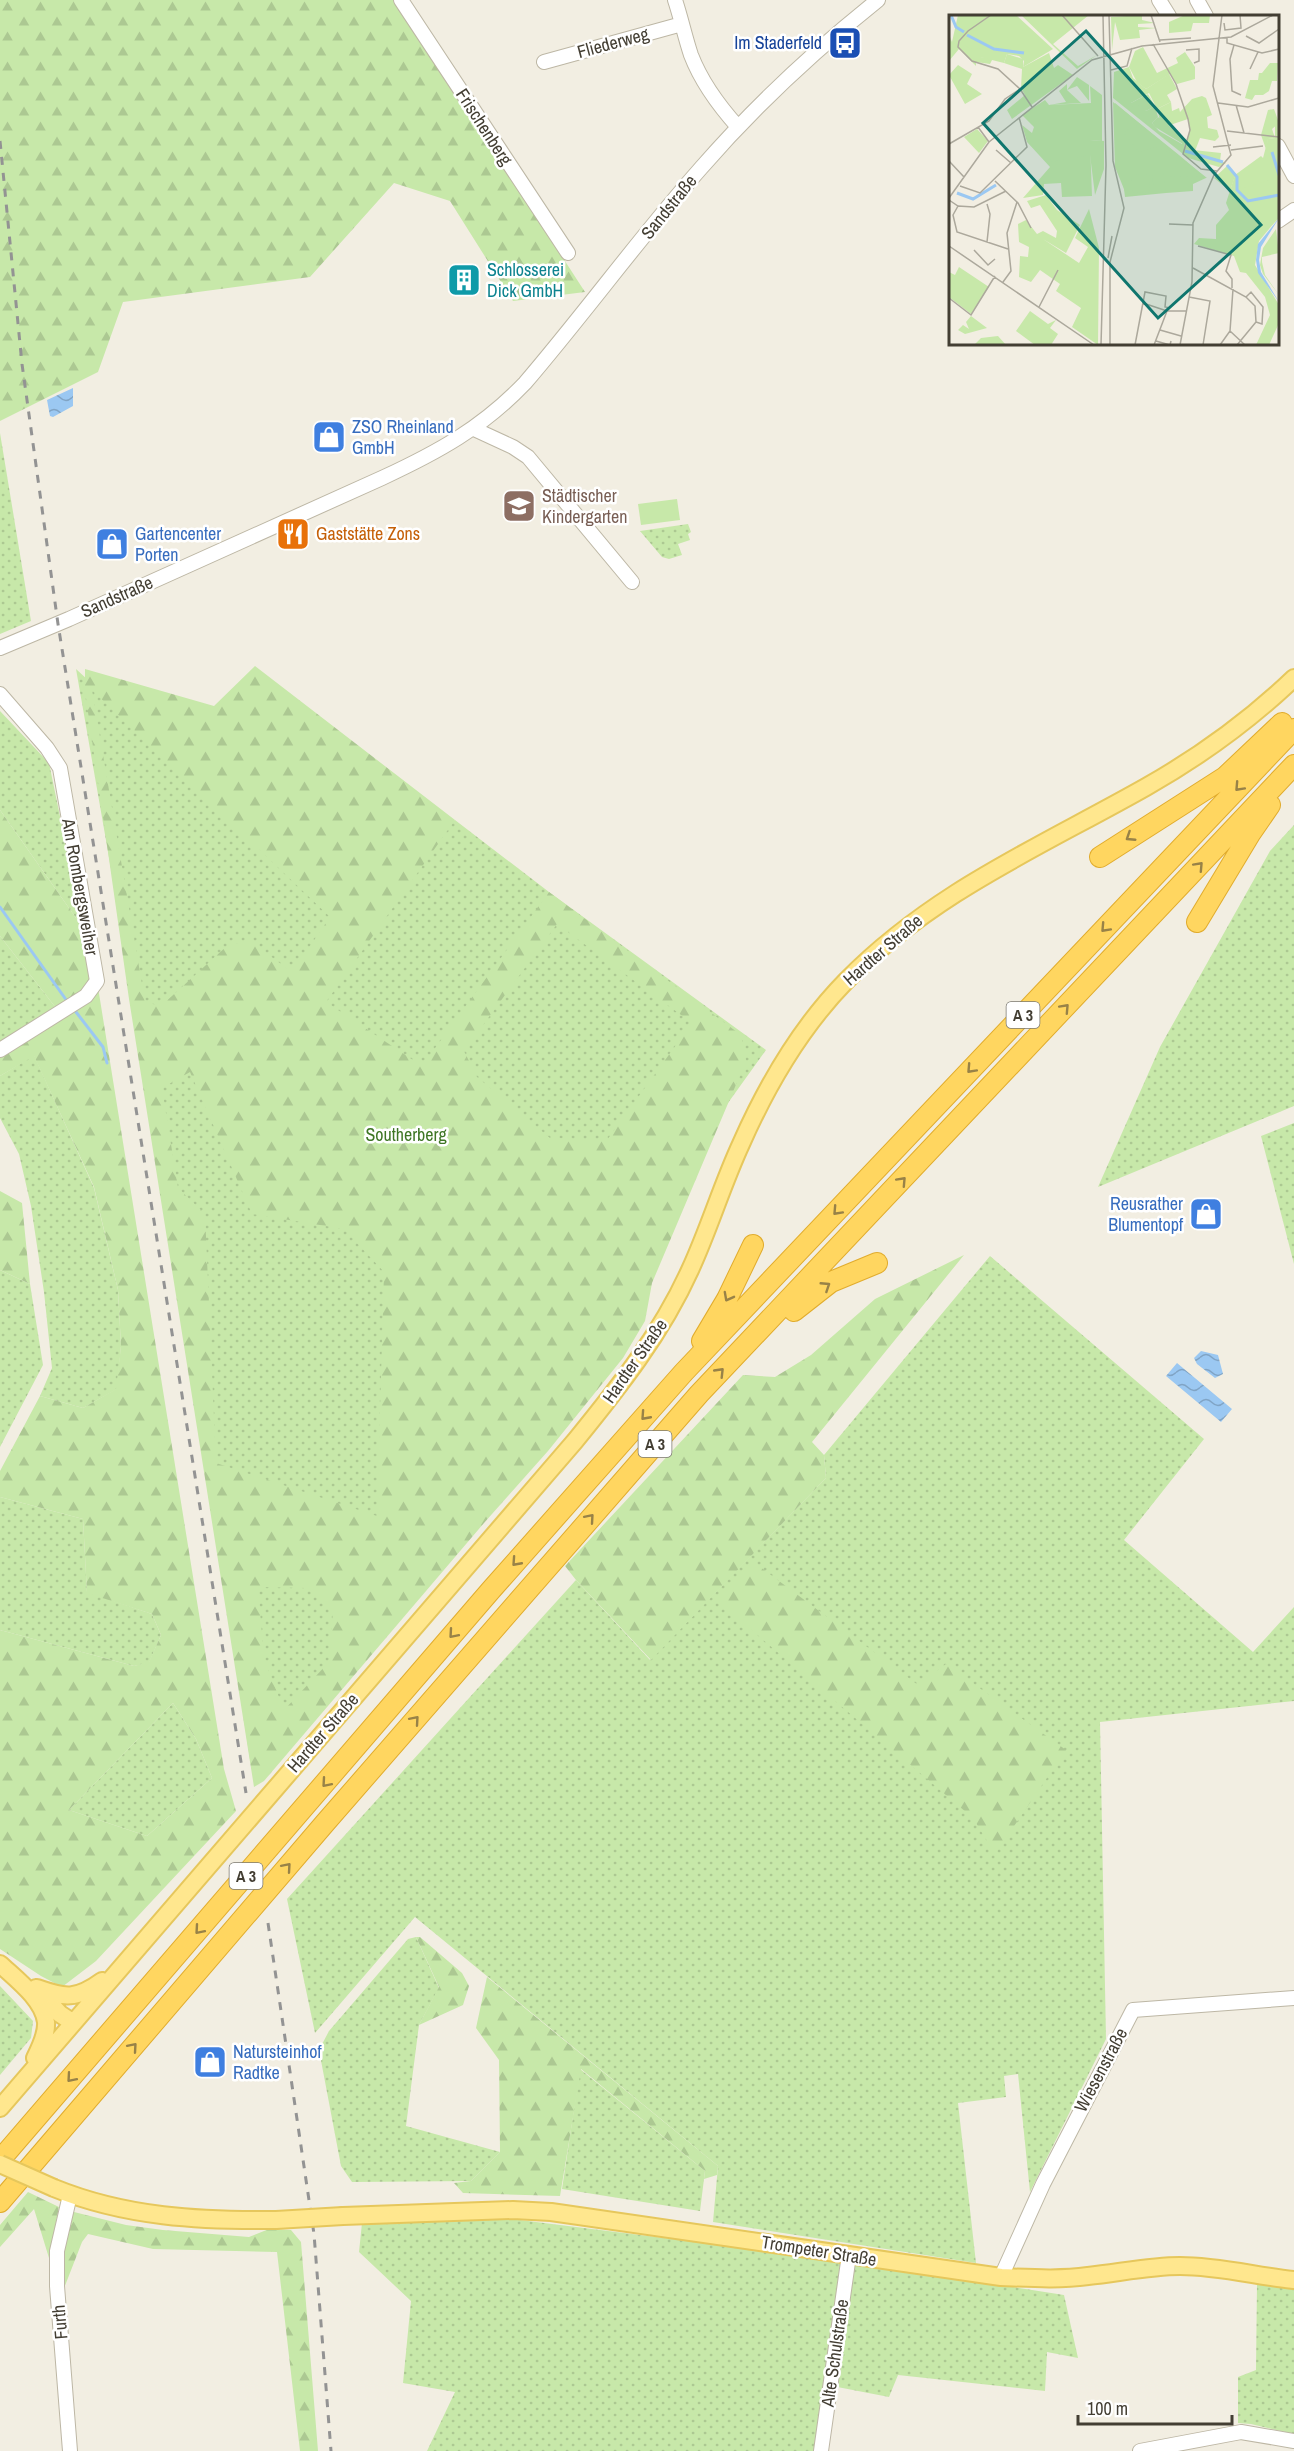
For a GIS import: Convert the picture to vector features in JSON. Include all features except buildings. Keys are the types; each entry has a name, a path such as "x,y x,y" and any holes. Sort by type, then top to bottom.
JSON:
{"highway":[{"path":"1100,857 1225,777 1286,718 1294,715"},
{"name":"A 3","path":"0,2162 491,1590 684,1372 1294,729"},
{"name":"A 3","path":"0,2202 699,1394 1294,765"},
{"path":"1197,922 1250,834 1294,770"},
{"path":"684,1372 727,1299 753,1245"},
{"path":"761,1330 784,1320 805,1300 831,1282 877,1263"}],"main road":[{"name":"Hardter Straße","path":"0,2108 560,1458 626,1378 652,1341 690,1270 759,1104 784,1060 813,1020 846,982 895,935 938,904 985,874 1157,780 1245,721 1294,678"},
{"path":"0,1962 36,1988 60,2014 72,2022"},
{"path":"0,1962 36,2000 46,2023 44,2039 23,2080"},
{"path":"36,1988 72,1997 94,1987 119,1969"},
{"name":"Trompeter Straße","path":"0,2162 62,2192 139,2212 183,2218 276,2220 513,2210 551,2212 1001,2277 1037,2279 1085,2277 1179,2266 1222,2269 1260,2277 1294,2280"}],"street":[{"name":"Frischenberg","path":"401,0 568,253"},
{"path":"675,0 691,55 698,70 738,127"},
{"name":"Sandstraße","path":"0,648 392,474 430,456 474,429 501,408 525,383 700,169 738,127 835,34 878,0"},
{"path":"1159,0 1168,15"},
{"path":"1197,0 1205,15"},
{"name":"Fliederweg","path":"544,62 682,24"},
{"path":"1279,148 1294,176"},
{"path":"1279,220 1294,210"},
{"path":"474,429 513,447 528,458 632,582"},
{"name":"Am Rombergsweiher","path":"0,694 47,747 60,768 97,981 86,996 0,1050"},
{"name":"Wiesenstraße","path":"1001,2277 1042,2184 1133,2010 1294,1998"},
{"name":"Furth","path":"62,2192 57,2263 70,2451"},
{"name":"Alte Schulstraße","path":"821,2451 849,2255"},
{"path":"1140,2451 1241,2432 1294,2441"}],"green space":[{"path":"0,0 396,0 585,292 513,301 450,201 394,183 310,277 123,302 98,372 0,421"},
{"path":"0,433 31,621 0,634"},
{"path":"677,499 680,520 641,525 638,504"},
{"path":"688,524 691,532 688,534 690,540 678,544 682,555 669,559 662,557 640,531"},
{"path":"255,666 455,820 326,1002 422,1066 549,892 741,1035 746,1061 652,1283 645,1321 623,1358 548,1451 264,1781 254,1787 129,999 85,691 85,669 214,706","holes":["92,690 330,917 292,972 250,941 228,945 161,1006 145,1002","557,924 692,1023 607,1140 550,1138 477,1077 464,1051","190,1072 252,1214 344,1229 384,1272 377,1516 216,1463 205,1214 178,1188 162,1088","258,1587 306,1588 333,1611 329,1662 284,1710 264,1659"]},
{"name":"Southerberg","path":"76,669 327,900 455,820 549,892 766,1050 634,1234 638,1322 251,1766 145,1063"},
{"path":"0,711 49,763 83,928 0,810"},
{"path":"0,810 83,928 97,981 224,1769 236,1811 96,1961 62,1987 0,1949 0,1630 134,1666 149,1662 161,1635 152,1614 87,1593 83,1519 0,1497 0,1471 40,1396 83,1408 116,1389 121,1346 118,1290 94,1187 34,1056 0,1076 0,1056 56,1008 0,936","holes":["173,1703 196,1739 212,1778 147,1836 69,1810"]},
{"path":"1294,825 1294,1106 1098,1187 1160,1047 1270,851"},
{"path":"0,936 56,1008 0,1043"},
{"path":"34,1055 94,1188 118,1290 121,1346 117,1389 83,1408 40,1396 52,1368 44,1292 31,1206 19,1154 0,1118 0,1076"},
{"path":"1294,1123 1294,1264 1261,1136"},
{"path":"0,1191 22,1203 30,1284 0,1270"},
{"path":"964,1255 812,1442 824,1455 826,1478 651,1660 565,1566 743,1375 775,1377 811,1355 875,1299"},
{"path":"990,1256 1204,1439 1124,1540 1253,1652 1294,1607 1294,1701 1100,1722 1106,2039 1030,2192 1018,2074 1004,2076 1006,2097 958,2103 976,2263 713,2222 718,2166 415,1917 315,2033 287,1899 576,1580 650,1660 826,1478 824,1455"},
{"path":"0,1270 30,1284 43,1365 0,1447"},
{"path":"0,1497 83,1519 87,1592 152,1614 161,1635 149,1663 134,1666 0,1630"},
{"path":"755,1563 918,1685 946,1664 1066,1750 995,1854 973,1818 715,1599"},
{"path":"173,1703 196,1739 212,1778 147,1836 69,1810"},
{"path":"416,1937 439,1988 419,2025 406,2126 500,2152 471,2181 352,2182 341,2166 319,2050 329,2031 408,1939"},
{"path":"416,1937 420,1937 462,1973 469,1986 463,2005 419,2025 439,1987"},
{"path":"487,1977 718,2166 717,2175 704,2179 705,2171 581,2069 560,2196 463,2193 454,2183 471,2181 500,2152 499,2060 476,2028"},
{"path":"0,1986 33,2021 31,2038 0,2075"},
{"path":"580,2069 705,2171 700,2211 562,2189"},
{"path":"28,2192 59,2207 49,2258 34,2209 0,2247 0,2225"},
{"path":"70,2211 126,2225 163,2230 249,2237 269,2229 291,2230 301,2242 318,2451 300,2451 277,2252 153,2249 88,2234 82,2242 61,2296 61,2245"},
{"path":"505,2218 840,2260 1064,2295 1078,2358 1047,2352 1045,2391 898,2375 889,2397 827,2385 814,2451 427,2451 455,2392 403,2383 411,2301 359,2252 362,2223"},
{"path":"1257,2284 1294,2286 1294,2434 1238,2423 1238,2377 1256,2370"}],"water":[{"path":"73,388 73,406 53,417 50,416 47,400"},
{"path":"1201,1351 1218,1355 1223,1374 1215,1378 1197,1364 1194,1358"},
{"path":"1177,1363 1232,1409 1221,1422 1166,1376"}],"waterway":[{"path":"0,907 67,1001"},
{"path":"76,1012 103,1047 107,1063"}],"railway":[{"path":"0,141 22,364 58,624 246,1793"},
{"path":"268,1923 314,2234 331,2451"}],"place":[{"name":"Im Staderfeld","path":"845,43"},
{"name":"Schlosserei Dick GmbH","path":"464,280"},
{"name":"ZSO Rheinland GmbH","path":"329,437"},
{"name":"Städtischer Kindergarten","path":"519,506"},
{"name":"Gaststätte Zons","path":"293,534"},
{"name":"Gartencenter Porten","path":"112,544"},
{"name":"Reusrather Blumentopf","path":"1206,1214"},
{"name":"Natursteinhof Radtke","path":"210,2062"}]}
